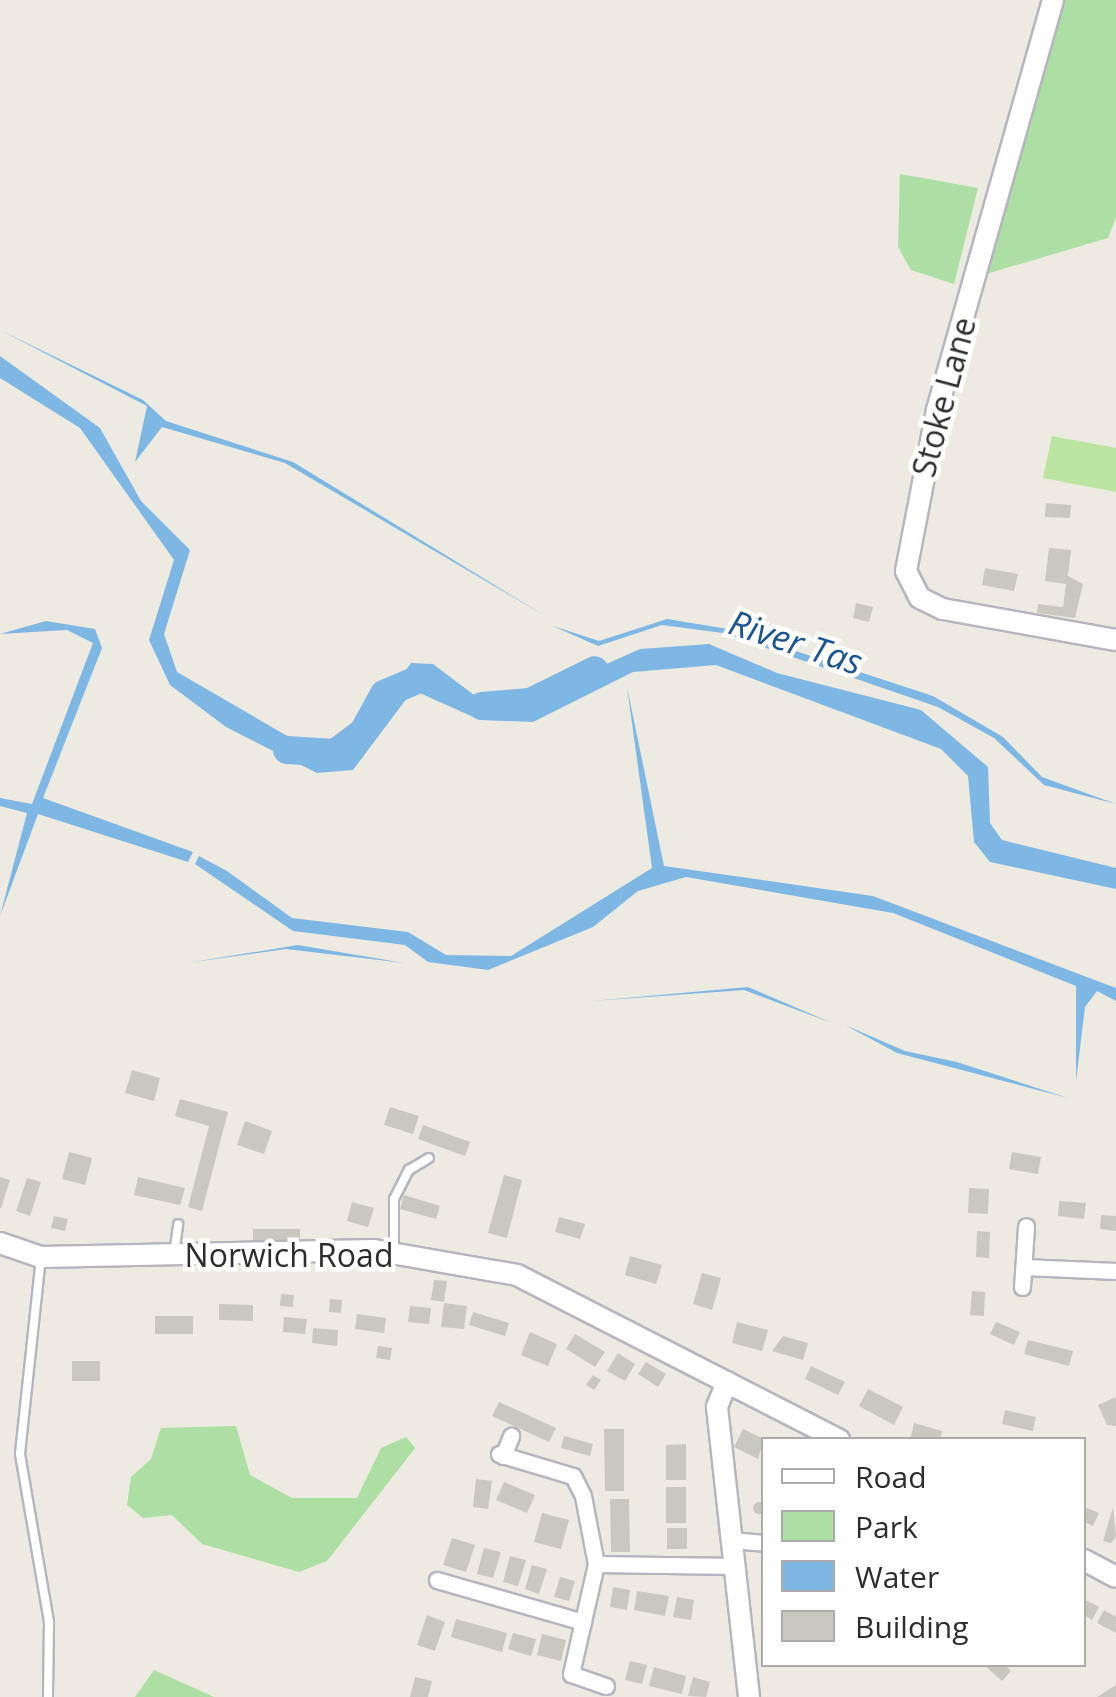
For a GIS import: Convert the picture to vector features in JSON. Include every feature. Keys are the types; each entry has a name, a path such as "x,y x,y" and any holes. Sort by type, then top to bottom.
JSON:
{"street":[{"name":"Stoke Lane","path":"1054,0 937,410 906,571 920,598 943,609 1116,640"},
{"path":"1022,1286 1026,1226"},
{"name":"Norwich Road","path":"0,1243 41,1257 394,1253 517,1275 833,1437"},
{"path":"1024,1267 1116,1271"},
{"path":"727,1382 717,1408 749,1697"},
{"path":"511,1436 501,1455 572,1476 596,1564 571,1674 606,1686"},
{"path":"731,1540 761,1544"},
{"path":"1086,1561 1116,1577"},
{"path":"596,1564 735,1566"},
{"path":"437,1580 582,1622"},
{"path":"448,1603 454,1586"}],"lane":[{"path":"394,1253 394,1198 409,1170 430,1158"},
{"path":"174,1254 178,1224"},
{"path":"41,1257 20,1454 50,1622 48,1697"}],"green space":[{"path":"1060,0 1116,0 1116,217 1108,238 976,277"},
{"path":"900,174 978,188 954,284 911,270 898,247"},
{"path":"1052,436 1116,448 1116,492 1043,478"},
{"path":"236,1426 250,1475 292,1498 357,1498 381,1448 406,1437 415,1448 327,1561 299,1572 202,1544 172,1515 143,1518 127,1505 131,1477 151,1459 161,1428"},
{"path":"154,1670 214,1697 135,1697"}],"water":[{"path":"0,330 143,400 166,421 293,462 547,617 285,463 162,427 135,462 147,406"},
{"path":"0,356 100,428 141,501 190,550 164,634 177,672 320,755 348,751 411,663 433,664 482,701 514,705 640,649 709,644 777,673 921,710 988,767 990,823 1002,840 1116,868 1116,889 990,862 974,842 968,776 941,749 716,665 633,672 533,722 480,720 413,690 353,770 317,773 226,727 170,685 149,640 174,560 80,428 0,378"},
{"path":"667,619 728,629 933,696 1003,737 1042,777 1116,804 1044,785 994,738 938,707 723,633 662,625 598,646 553,626 599,641"},
{"path":"46,621 95,629 102,648 43,798 193,852 188,862 38,814 0,916 27,813 0,806 0,798 32,804 93,643 67,630 0,634"},
{"path":"627,687 664,866 873,896 1116,988 1116,1001 1097,991 1085,1007 1076,1081 1076,986 893,913 686,877 638,891 593,927 488,970 428,962 405,945 293,931 195,864 199,856 227,871 292,918 408,932 446,955 511,956 652,868"},
{"path":"298,945 404,963 286,949 187,963"},
{"path":"748,987 832,1023 744,990 592,1001"},
{"path":"845,1025 905,1051 957,1062 1068,1098 897,1053"}],"building":[{"path":"1046,503 1071,505 1070,518 1045,517"},
{"path":"1049,548 1071,550 1068,576 1083,584 1075,618 1037,613 1038,604 1063,607 1066,584 1045,581"},
{"path":"985,568 1018,574 1014,591 982,585"},
{"path":"856,603 873,607 869,622 853,618"},
{"path":"132,1070 160,1078 154,1101 125,1093"},
{"path":"180,1099 228,1112 202,1211 188,1207 209,1126 175,1116"},
{"path":"390,1107 419,1116 413,1134 384,1125"},
{"path":"245,1121 272,1131 264,1154 237,1145"},
{"path":"423,1125 470,1142 465,1156 418,1139"},
{"path":"69,1152 92,1158 85,1185 62,1179"},
{"path":"1012,1152 1041,1157 1038,1174 1009,1169"},
{"path":"504,1175 522,1180 507,1238 488,1233"},
{"path":"0,1177 10,1180 1,1208 0,1208"},
{"path":"138,1177 185,1188 180,1205 134,1195"},
{"path":"27,1178 41,1182 30,1216 16,1211"},
{"path":"969,1188 989,1189 988,1214 968,1213"},
{"path":"404,1195 440,1206 436,1219 400,1209"},
{"path":"1059,1201 1086,1203 1084,1219 1058,1216"},
{"path":"352,1202 374,1208 368,1227 347,1221"},
{"path":"1101,1215 1116,1216 1116,1231 1100,1229"},
{"path":"54,1216 68,1219 65,1231 51,1228"},
{"path":"559,1217 585,1224 580,1239 555,1232"},
{"path":"253,1229 300,1229 300,1243 253,1243"},
{"path":"977,1231 990,1232 989,1258 976,1257"},
{"path":"630,1256 662,1265 656,1284 625,1275"},
{"path":"702,1273 721,1278 712,1310 693,1304"},
{"path":"434,1280 447,1281 444,1302 431,1300"},
{"path":"972,1291 985,1292 984,1316 970,1315"},
{"path":"281,1294 294,1295 293,1307 280,1306"},
{"path":"330,1299 342,1300 341,1313 329,1312"},
{"path":"444,1303 467,1306 464,1329 441,1327"},
{"path":"219,1304 253,1305 253,1321 219,1320"},
{"path":"410,1306 431,1308 429,1324 408,1322"},
{"path":"473,1312 509,1323 505,1336 469,1325"},
{"path":"357,1314 386,1318 384,1333 355,1329"},
{"path":"155,1316 193,1316 193,1334 155,1334"},
{"path":"284,1317 307,1319 305,1334 283,1332"},
{"path":"737,1322 768,1330 762,1351 732,1343"},
{"path":"996,1322 1020,1332 1014,1345 990,1334"},
{"path":"313,1328 338,1330 337,1346 312,1343"},
{"path":"530,1332 557,1344 548,1366 521,1355"},
{"path":"575,1334 605,1352 595,1367 566,1349"},
{"path":"783,1336 808,1343 803,1360 772,1351"},
{"path":"1028,1340 1073,1351 1069,1366 1024,1354"},
{"path":"378,1346 392,1348 390,1360 376,1358"},
{"path":"618,1353 635,1364 625,1381 607,1371"},
{"path":"72,1361 100,1361 100,1381 72,1381"},
{"path":"646,1362 666,1374 658,1387 638,1374"},
{"path":"811,1366 845,1382 838,1395 805,1379"},
{"path":"593,1375 601,1380 594,1390 586,1385"},
{"path":"868,1389 903,1407 894,1425 859,1406"},
{"path":"1116,1397 1116,1426 1107,1425 1098,1405"},
{"path":"499,1402 556,1428 549,1442 492,1416"},
{"path":"1005,1410 1036,1417 1033,1431 1002,1424"},
{"path":"914,1423 942,1431 941,1437 911,1437"},
{"path":"604,1429 624,1429 624,1491 605,1491"},
{"path":"743,1429 761,1438 758,1459 734,1447"},
{"path":"564,1436 593,1444 590,1456 561,1448"},
{"path":"686,1444 686,1480 666,1480 666,1445"},
{"path":"476,1479 492,1481 488,1509 473,1507"},
{"path":"504,1482 535,1495 527,1513 496,1500"},
{"path":"666,1487 686,1487 686,1523 666,1523"},
{"path":"610,1499 629,1499 630,1552 611,1552"},
{"path":"759,1502 761,1514 754,1513 754,1503"},
{"path":"1113,1507 1116,1537 1111,1543 1103,1541"},
{"path":"1086,1508 1099,1513 1093,1526 1086,1523"},
{"path":"542,1513 569,1520 561,1549 534,1542"},
{"path":"667,1528 687,1528 687,1549 667,1549"},
{"path":"452,1538 475,1545 466,1572 443,1565"},
{"path":"484,1548 501,1552 493,1578 477,1574"},
{"path":"510,1556 526,1560 518,1586 503,1582"},
{"path":"532,1565 547,1569 539,1594 525,1589"},
{"path":"560,1577 575,1581 569,1601 554,1597"},
{"path":"613,1587 630,1590 627,1610 610,1607"},
{"path":"637,1591 669,1596 665,1616 634,1610"},
{"path":"677,1597 694,1600 691,1620 673,1617"},
{"path":"1086,1600 1099,1607 1092,1620 1086,1616"},
{"path":"1104,1610 1116,1617 1116,1633 1097,1623"},
{"path":"427,1615 445,1622 435,1651 417,1645"},
{"path":"456,1619 507,1633 502,1652 451,1637"},
{"path":"513,1633 536,1639 531,1656 508,1649"},
{"path":"542,1634 566,1640 561,1661 537,1655"},
{"path":"630,1661 647,1665 642,1684 625,1680"},
{"path":"654,1667 686,1676 682,1694 649,1686"},
{"path":"986,1667 1007,1667 1011,1671 1002,1681"},
{"path":"415,1677 432,1681 428,1697 410,1697"},
{"path":"693,1677 710,1682 706,1697 688,1696"},
{"path":"1116,1685 1116,1697 1097,1697"}],"waterway":[{"path":"482,706 530,702 595,670"},
{"name":"River Tas","path":"287,750 335,753 363,732 384,694 415,681"}]}
